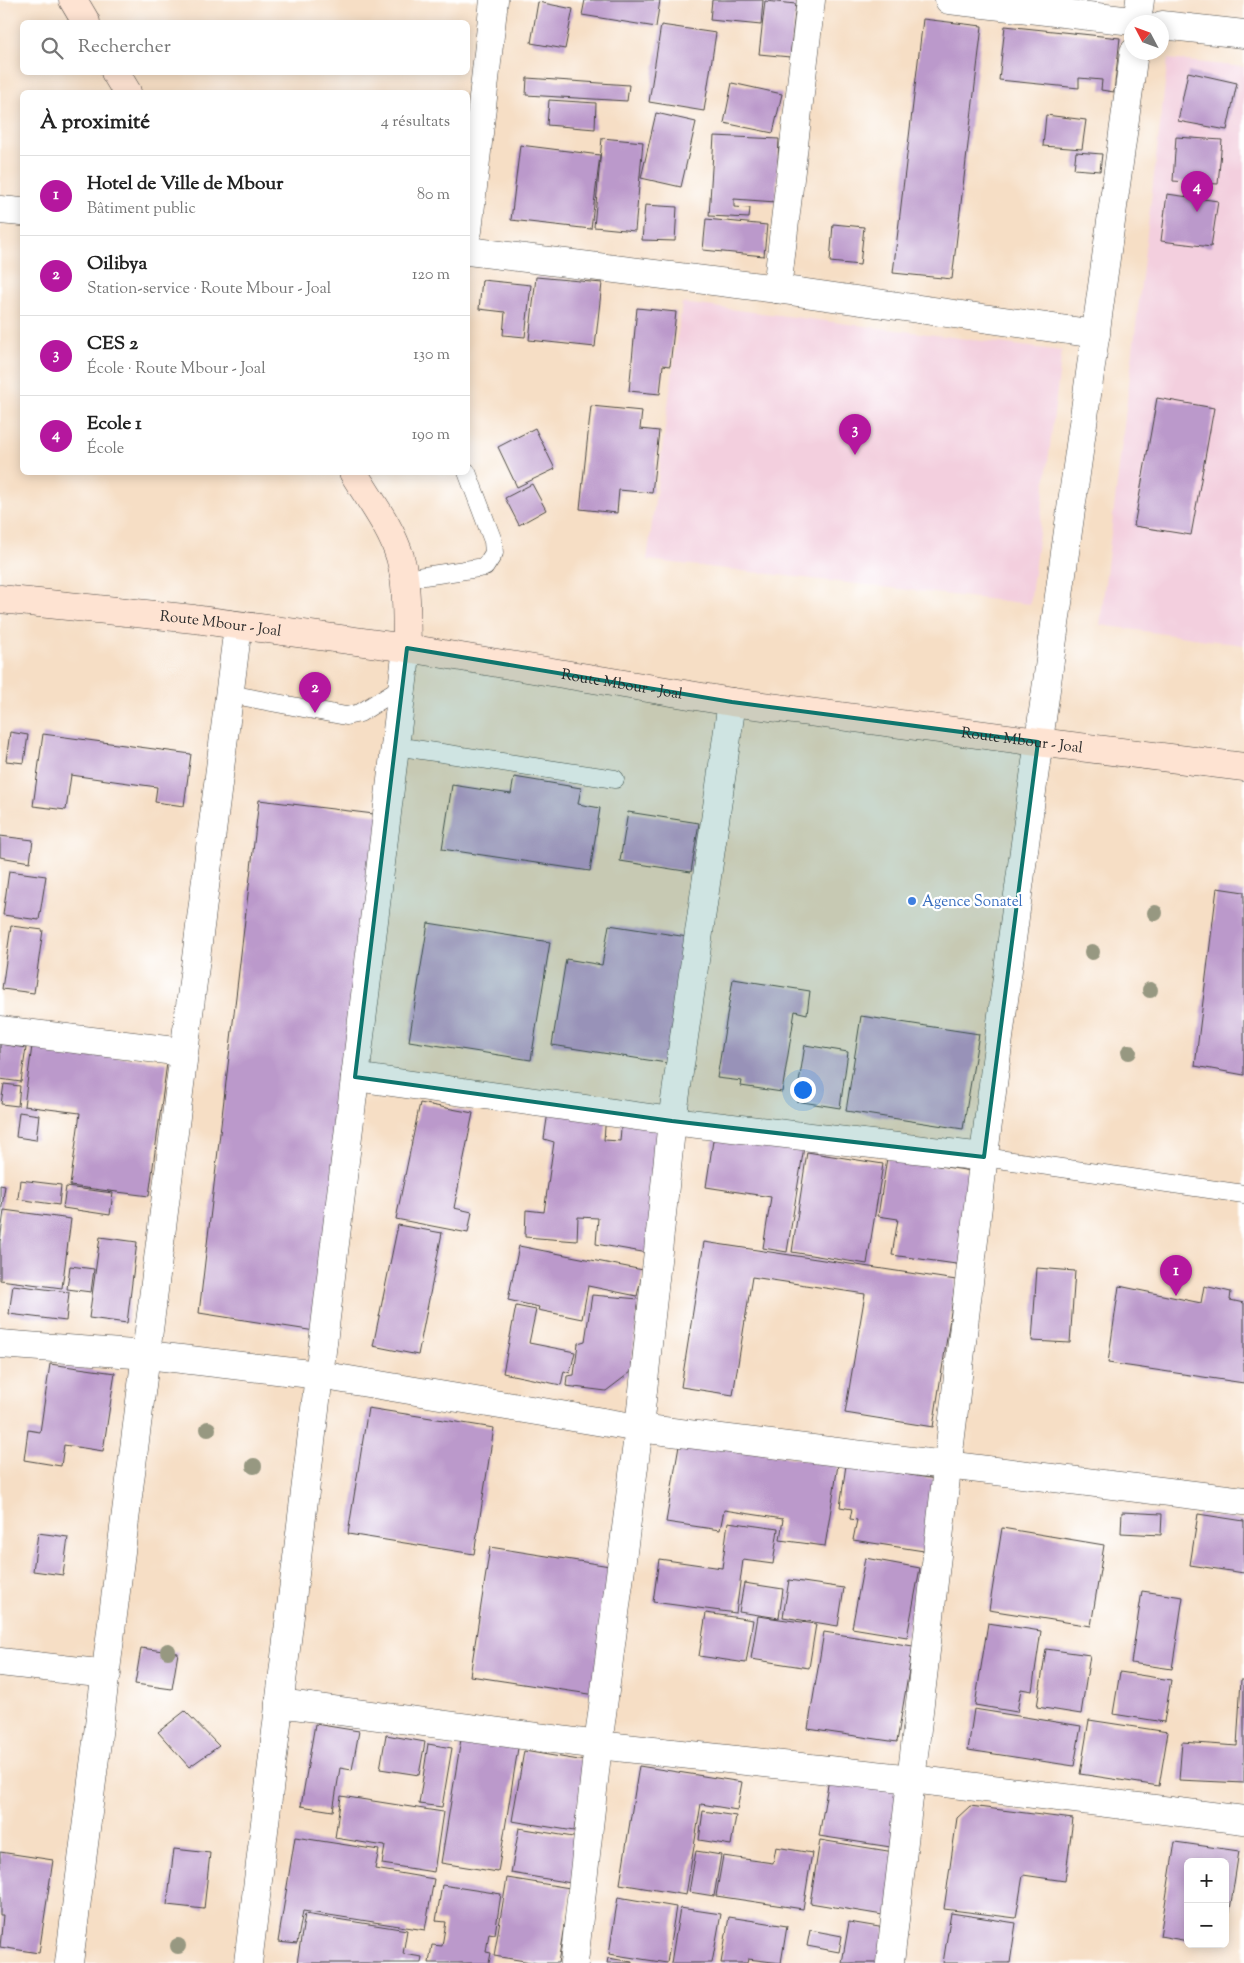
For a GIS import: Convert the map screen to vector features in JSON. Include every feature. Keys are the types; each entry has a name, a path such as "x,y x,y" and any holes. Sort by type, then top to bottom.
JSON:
{"main road":[{"path":"72,0 85,20"},
{"path":"117,75 126,90"},
{"path":"355,475 390,533 399,556 404,579 408,648"},
{"name":"Route Mbour - Joal","path":"0,599 194,619 408,648 732,702 1244,767"}],"street":[{"path":"470,213 494,0"},
{"path":"777,289 811,0"},
{"path":"949,0 1124,20"},
{"path":"1139,15 1140,0"},
{"path":"1169,26 1244,34"},
{"path":"890,1963 984,1157 1038,742 1133,60"},
{"path":"0,210 20,212"},
{"path":"470,251 777,289 1096,334"},
{"path":"69,1963 238,626"},
{"path":"248,1963 408,648"},
{"path":"574,1963 598,1745 639,1428 672,1121 732,702"},
{"path":"0,1030 183,1052"},
{"path":"355,1078 672,1121 984,1157"},
{"path":"0,1344 147,1355 320,1375 639,1428 1244,1501"},
{"path":"0,1662 106,1674"},
{"path":"279,1703 598,1745 912,1779 1244,1820"}],"lane":[{"path":"404,579 485,567 494,553 493,541 468,475"},
{"path":"229,694 346,716 360,713 403,686"},
{"path":"396,746 614,779"},
{"path":"984,1157 1244,1194"}],"highlighted area":[{"path":"407,648 732,702 1038,742 984,1157 672,1121 355,1077"}],"shaded area":[{"path":"1168,60 1244,67 1244,645 1100,625"},
{"path":"682,303 1062,351 1030,604 647,560"}],"building":[{"path":"585,0 660,0 656,27 582,15"},
{"path":"712,0 763,0 761,25 710,20"},
{"path":"765,1 796,4 790,57 759,54"},
{"path":"538,2 573,9 565,49 531,43"},
{"path":"923,19 982,26 952,279 893,273"},
{"path":"661,25 716,33 704,111 649,102"},
{"path":"1005,26 1120,38 1114,92 1101,90 1102,80 1079,78 1079,88 999,80"},
{"path":"1188,72 1237,83 1227,130 1178,121"},
{"path":"527,78 629,85 627,101 526,95"},
{"path":"732,83 782,94 773,133 724,123"},
{"path":"549,100 596,103 595,129 547,125"},
{"path":"656,113 696,122 681,187 641,178"},
{"path":"1046,115 1086,120 1082,149 1043,146"},
{"path":"714,136 779,139 776,202 734,199 734,207 750,208 749,218 709,216"},
{"path":"1176,137 1222,140 1218,184 1173,181"},
{"path":"602,138 643,142 635,231 594,227"},
{"path":"520,145 600,155 591,229 511,220"},
{"path":"1076,152 1102,154 1100,171 1074,169"},
{"path":"1167,194 1218,201 1211,247 1161,241"},
{"path":"645,205 677,207 675,241 642,240"},
{"path":"706,219 767,225 764,256 703,250"},
{"path":"833,224 864,227 860,265 830,262"},
{"path":"536,277 602,283 595,347 529,340"},
{"path":"482,280 531,285 525,337 503,335 505,312 479,309"},
{"path":"637,308 676,312 670,366 663,365 660,394 629,391"},
{"path":"1157,398 1214,408 1191,535 1134,526"},
{"path":"591,406 642,411 640,429 659,431 652,493 619,490 617,513 580,509"},
{"path":"535,428 555,469 517,487 498,447"},
{"path":"532,484 546,510 519,525 505,498"},
{"path":"10,732 28,735 24,763 6,761"},
{"path":"43,734 191,754 184,806 155,802 157,787 71,775 66,810 33,806"},
{"path":"514,777 581,788 578,804 600,808 590,871 442,849 452,785 511,794"},
{"path":"259,800 382,815 315,1331 199,1313"},
{"path":"628,812 699,823 691,872 620,861"},
{"path":"0,836 33,840 30,862 0,857"},
{"path":"9,871 46,876 39,920 3,915"},
{"path":"1217,888 1244,892 1244,1075 1195,1066"},
{"path":"428,923 550,942 531,1060 409,1041"},
{"path":"609,925 694,938 673,1064 552,1045 566,959 602,965"},
{"path":"11,926 43,930 34,993 2,989"},
{"path":"733,979 810,991 807,1014 795,1011 782,1092 741,1086 742,1081 717,1078"},
{"path":"861,1016 979,1034 963,1129 846,1111"},
{"path":"0,1044 26,1048 21,1082 0,1079"},
{"path":"805,1045 848,1052 840,1108 796,1101"},
{"path":"32,1046 167,1063 149,1196 70,1186 80,1113 24,1106"},
{"path":"4,1084 20,1086 18,1106 1,1104"},
{"path":"420,1103 473,1113 454,1208 472,1212 468,1233 396,1219"},
{"path":"549,1105 606,1114 604,1140 620,1141 622,1116 666,1122 648,1253 596,1244 598,1218 578,1217 577,1241 525,1237 526,1210 544,1212 554,1142 544,1139"},
{"path":"19,1112 39,1115 36,1140 16,1137"},
{"path":"714,1134 804,1147 787,1252 763,1248 771,1197 706,1187"},
{"path":"807,1152 883,1164 867,1264 792,1252"},
{"path":"887,1158 978,1172 963,1265 892,1255 898,1219 878,1216"},
{"path":"20,1180 61,1185 59,1205 18,1199"},
{"path":"0,1185 5,1186 1,1213 0,1213"},
{"path":"66,1187 113,1193 110,1215 63,1208"},
{"path":"4,1210 71,1219 62,1288 0,1280 0,1242"},
{"path":"398,1225 442,1233 418,1355 373,1346"},
{"path":"100,1237 137,1242 127,1323 89,1318"},
{"path":"704,1242 956,1280 933,1427 845,1413 865,1294 752,1277 733,1395 681,1387"},
{"path":"519,1246 643,1270 637,1296 588,1286 582,1319 538,1310 539,1307 508,1300"},
{"path":"70,1266 94,1269 91,1292 67,1289"},
{"path":"1037,1268 1075,1271 1070,1343 1032,1341"},
{"path":"13,1285 69,1292 66,1321 9,1314"},
{"path":"1119,1286 1201,1303 1204,1286 1231,1292 1230,1300 1244,1303 1244,1383 1108,1363"},
{"path":"592,1295 639,1299 631,1372 606,1391 566,1386 567,1376 574,1375 578,1343 585,1341"},
{"path":"516,1306 536,1310 529,1343 575,1352 570,1373 564,1371 561,1385 503,1373"},
{"path":"50,1364 115,1373 103,1451 64,1445 61,1466 24,1460 28,1430 40,1432"},
{"path":"368,1408 494,1428 474,1554 348,1534"},
{"path":"680,1440 838,1465 825,1546 780,1540 783,1519 724,1510 720,1530 666,1522"},
{"path":"846,1465 936,1479 924,1551 853,1540 857,1520 850,1519 852,1509 840,1507"},
{"path":"1122,1512 1162,1514 1161,1535 1121,1533"},
{"path":"1198,1514 1244,1521 1244,1573 1190,1565"},
{"path":"728,1522 778,1529 773,1564 743,1560 736,1613 653,1602 659,1559 722,1568"},
{"path":"1002,1528 1104,1545 1091,1626 989,1610"},
{"path":"38,1533 68,1537 63,1575 33,1571"},
{"path":"490,1547 616,1567 596,1695 470,1676"},
{"path":"865,1558 920,1568 907,1637 852,1628"},
{"path":"789,1580 844,1588 838,1626 783,1617"},
{"path":"744,1583 783,1589 779,1618 739,1612"},
{"path":"1142,1591 1183,1597 1172,1669 1131,1663"},
{"path":"706,1613 753,1620 746,1663 699,1656"},
{"path":"758,1616 816,1624 809,1668 751,1659"},
{"path":"988,1623 1041,1631 1032,1691 1021,1689 1017,1712 975,1705"},
{"path":"824,1632 913,1646 897,1742 808,1729"},
{"path":"141,1648 178,1653 172,1689 135,1684"},
{"path":"1046,1649 1090,1655 1081,1714 1037,1707"},
{"path":"1120,1672 1171,1680 1164,1722 1113,1714"},
{"path":"1241,1680 1244,1680 1244,1783 1179,1780 1182,1742 1237,1746"},
{"path":"974,1709 1081,1726 1074,1766 968,1750"},
{"path":"185,1711 219,1746 189,1767 158,1732"},
{"path":"1089,1720 1168,1732 1159,1786 1080,1774"},
{"path":"315,1724 359,1731 352,1770 340,1768 333,1811 301,1806"},
{"path":"462,1733 519,1742 498,1872 441,1863"},
{"path":"386,1735 425,1742 419,1775 380,1769"},
{"path":"428,1744 452,1748 442,1807 419,1804"},
{"path":"524,1751 585,1761 574,1831 512,1821"},
{"path":"639,1766 742,1782 737,1810 701,1804 686,1895 620,1884"},
{"path":"829,1779 907,1792 897,1848 819,1836"},
{"path":"341,1796 443,1812 434,1872 382,1864 385,1846 335,1838"},
{"path":"970,1806 1073,1819 1065,1881 1023,1875 1016,1918 944,1909 957,1818"},
{"path":"703,1811 736,1816 731,1845 699,1840"},
{"path":"519,1828 579,1838 571,1883 511,1873"},
{"path":"295,1837 379,1850 375,1869 434,1879 425,1930 303,1911 297,1944 278,1942"},
{"path":"820,1840 900,1853 889,1916 810,1903"},
{"path":"1175,1842 1239,1851 1229,1916 1229,1858 1184,1858 1184,1940 1160,1936"},
{"path":"776,1847 812,1853 803,1909 716,1896 723,1856 773,1863"},
{"path":"174,1849 210,1853 204,1909 167,1905"},
{"path":"696,1851 721,1855 714,1896 689,1892"},
{"path":"0,1852 53,1860 39,1953 0,1947 3,1915 0,1915"},
{"path":"507,1878 570,1888 558,1963 537,1963 494,1956"},
{"path":"442,1885 501,1894 495,1934 489,1933 486,1952 491,1953 489,1963 429,1963 432,1945 442,1946 446,1922 436,1921"},
{"path":"618,1897 676,1907 667,1963 609,1954"},
{"path":"680,1908 721,1914 712,1963 671,1963"},
{"path":"951,1913 1016,1923 1010,1963 943,1963"},
{"path":"305,1914 407,1930 403,1954 422,1957 421,1963 297,1963"},
{"path":"729,1917 787,1926 781,1963 748,1959 747,1963 721,1963"},
{"path":"849,1922 885,1928 879,1963 842,1963"},
{"path":"810,1930 842,1936 839,1952 807,1946"},
{"path":"608,1958 632,1962 632,1963 607,1963"}],"place":[{"name":"Ecole 1","path":"1197,212"},
{"name":"CES 2","path":"855,455"},
{"name":"Oilibya","path":"315,713"},
{"name":"Agence Sonatel","path":"912,901"},
{"name":"Hotel de Ville de Mbour","path":"1176,1296"}]}
